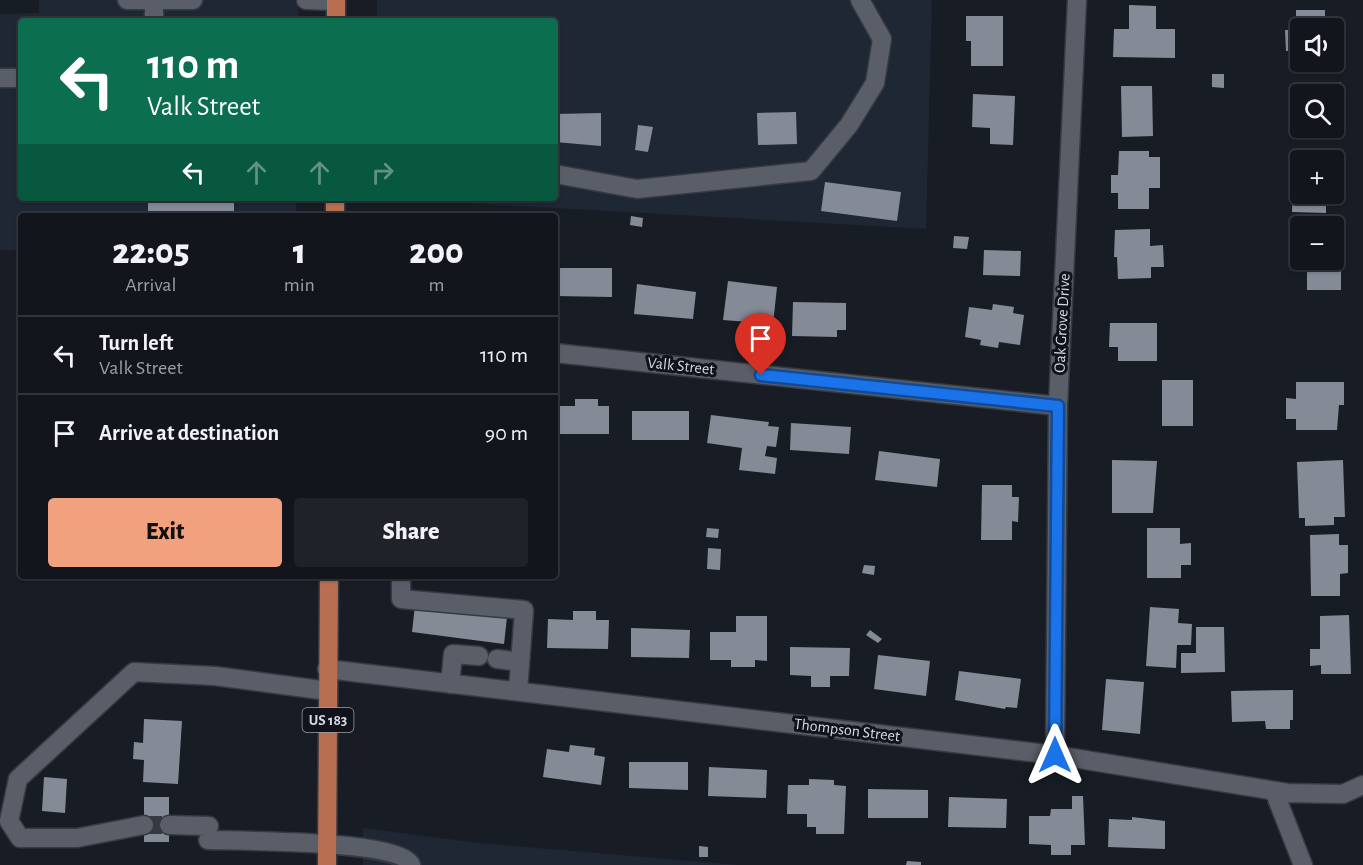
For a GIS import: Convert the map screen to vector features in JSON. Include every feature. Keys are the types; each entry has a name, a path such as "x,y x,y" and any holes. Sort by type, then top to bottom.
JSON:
{"main road":[{"path":"336,0 336,18"},
{"name":"US 183","path":"327,865 329,579"}],"street":[{"path":"127,0 193,0"},
{"path":"154,0 154,18"},
{"path":"306,0 336,0"},
{"path":"558,175 637,189 811,171 849,125 875,83 882,39 860,0"},
{"name":"Oak Grove Drive","path":"1055,755 1058,406 1077,0"},
{"path":"0,78 18,78"},
{"name":"Valk Street","path":"558,353 1058,406"},
{"path":"401,579 401,599 524,610 518,692"},
{"path":"450,684 453,654 520,662"},
{"name":"Thompson Street","path":"327,669 1055,755 1274,791 1343,794 1363,785"},
{"path":"144,825 77,838 20,838 9,821 18,779 134,672 215,676 328,691"},
{"path":"1274,791 1303,865"},
{"path":"169,825 209,833 327,843 401,854 411,865"}],"shaded area":[{"path":"39,0 299,0 298,18 18,18 18,201 296,201 296,213 18,213 18,250 0,250 0,14 39,13"},
{"path":"377,0 932,0 926,229 430,201 558,201 558,18 377,18"},
{"path":"363,828 479,843 739,865 363,865"}],"building":[{"path":"1129,5 1156,6 1156,29 1175,29 1175,58 1113,57 1114,29 1129,29"},
{"path":"1296,10 1325,10 1325,18 1296,18"},
{"path":"966,16 1003,16 1003,66 971,66 971,41 966,41"},
{"path":"1285,30 1290,30 1290,51 1286,51"},
{"path":"1212,74 1224,74 1224,88 1212,87"},
{"path":"1295,82 1341,82 1341,84 1295,84"},
{"path":"1121,86 1152,86 1153,136 1122,137"},
{"path":"973,94 1015,96 1013,145 990,144 990,128 972,127"},
{"path":"796,112 797,144 758,145 757,113"},
{"path":"601,113 601,146 558,142 558,114"},
{"path":"638,125 653,127 648,152 635,150"},
{"path":"1119,151 1149,151 1149,157 1160,157 1160,188 1149,188 1149,209 1118,209 1118,193 1111,193 1111,175 1118,175"},
{"path":"825,182 901,192 897,221 821,211"},
{"path":"148,201 234,201 234,213 148,213"},
{"path":"1292,204 1326,204 1326,213 1292,212"},
{"path":"631,216 643,218 642,227 630,225"},
{"path":"1150,229 1150,246 1163,245 1164,267 1151,267 1151,278 1118,279 1117,257 1114,257 1115,230"},
{"path":"954,236 969,237 967,249 953,248"},
{"path":"984,250 1021,251 1020,276 983,275"},
{"path":"558,268 612,268 612,297 558,296"},
{"path":"1307,270 1341,270 1341,290 1307,290"},
{"path":"728,281 777,287 773,324 723,320"},
{"path":"637,284 696,292 693,319 634,314"},
{"path":"793,302 846,303 846,330 837,330 837,337 792,336"},
{"path":"993,304 1014,307 1013,313 1024,315 1020,345 999,342 998,348 980,345 981,340 965,337 969,307 992,310"},
{"path":"1110,323 1157,323 1157,361 1118,361 1118,347 1109,347"},
{"path":"1162,380 1193,380 1193,426 1162,426"},
{"path":"1296,382 1344,382 1344,405 1339,405 1337,430 1296,430 1296,419 1286,419 1286,398 1296,399"},
{"path":"575,399 598,399 598,406 609,406 609,434 558,434 558,406 575,406"},
{"path":"632,411 689,411 689,440 632,440"},
{"path":"711,415 769,422 768,426 779,427 776,447 767,446 765,456 777,458 775,474 739,470 742,448 707,443"},
{"path":"791,423 851,427 849,454 790,450"},
{"path":"879,451 940,459 937,487 875,480"},
{"path":"1112,460 1157,461 1153,513 1112,513"},
{"path":"1343,460 1345,517 1334,517 1334,525 1305,526 1305,518 1299,518 1297,462"},
{"path":"982,485 1012,485 1012,497 1019,497 1018,522 1012,521 1012,540 981,540"},
{"path":"707,528 719,529 718,538 706,537"},
{"path":"1147,528 1180,528 1180,544 1191,543 1191,565 1181,565 1181,578 1147,578"},
{"path":"1339,534 1339,545 1348,545 1348,573 1340,574 1340,596 1311,596 1310,535"},
{"path":"708,548 721,549 720,570 707,569"},
{"path":"864,565 875,566 874,575 862,573"},
{"path":"415,605 507,617 504,644 412,632"},
{"path":"1150,607 1179,609 1178,623 1192,624 1191,645 1177,645 1176,668 1146,666"},
{"path":"573,611 596,611 596,620 609,620 608,649 547,648 548,619 573,620"},
{"path":"1349,615 1351,674 1321,674 1321,665 1310,666 1310,649 1320,649 1320,616"},
{"path":"736,616 767,616 767,661 755,660 755,667 731,667 731,660 710,660 710,632 736,632"},
{"path":"1196,627 1224,627 1225,672 1181,673 1181,653 1196,653"},
{"path":"631,628 690,630 689,658 631,657"},
{"path":"870,630 882,639 878,643 866,635"},
{"path":"790,647 850,648 849,676 830,676 830,687 811,687 811,676 790,675"},
{"path":"878,655 930,661 926,696 874,689"},
{"path":"959,671 1021,679 1017,708 1006,707 1005,709 955,700"},
{"path":"1106,679 1144,682 1140,734 1102,730"},
{"path":"1293,690 1293,720 1290,720 1290,729 1266,729 1265,721 1232,722 1231,691"},
{"path":"144,719 182,721 178,784 143,782 144,760 133,759 134,742 143,743"},
{"path":"570,745 595,748 594,755 605,757 601,785 543,777 547,749 569,752"},
{"path":"629,762 688,762 688,790 629,788"},
{"path":"709,767 767,770 766,798 708,796"},
{"path":"44,777 67,779 65,813 42,811"},
{"path":"809,779 834,780 834,785 846,786 844,834 816,834 816,827 807,827 807,814 787,814 788,785 809,785"},
{"path":"868,789 928,790 928,818 868,818"},
{"path":"1072,796 1083,796 1085,845 1071,845 1071,855 1051,855 1051,845 1029,844 1029,816 1050,816 1051,809 1072,809"},
{"path":"144,797 169,797 169,842 144,842"},
{"path":"949,797 1007,799 1006,828 948,827"},
{"path":"1132,817 1165,821 1165,849 1108,847 1109,819 1132,820"},
{"path":"699,846 708,847 708,857 699,857"},
{"path":"907,861 921,862 921,865 906,865"}],"tunnel":[{"path":"144,825 169,825"}],"route":[{"path":"761,375 1058,406 1055,755"}]}
